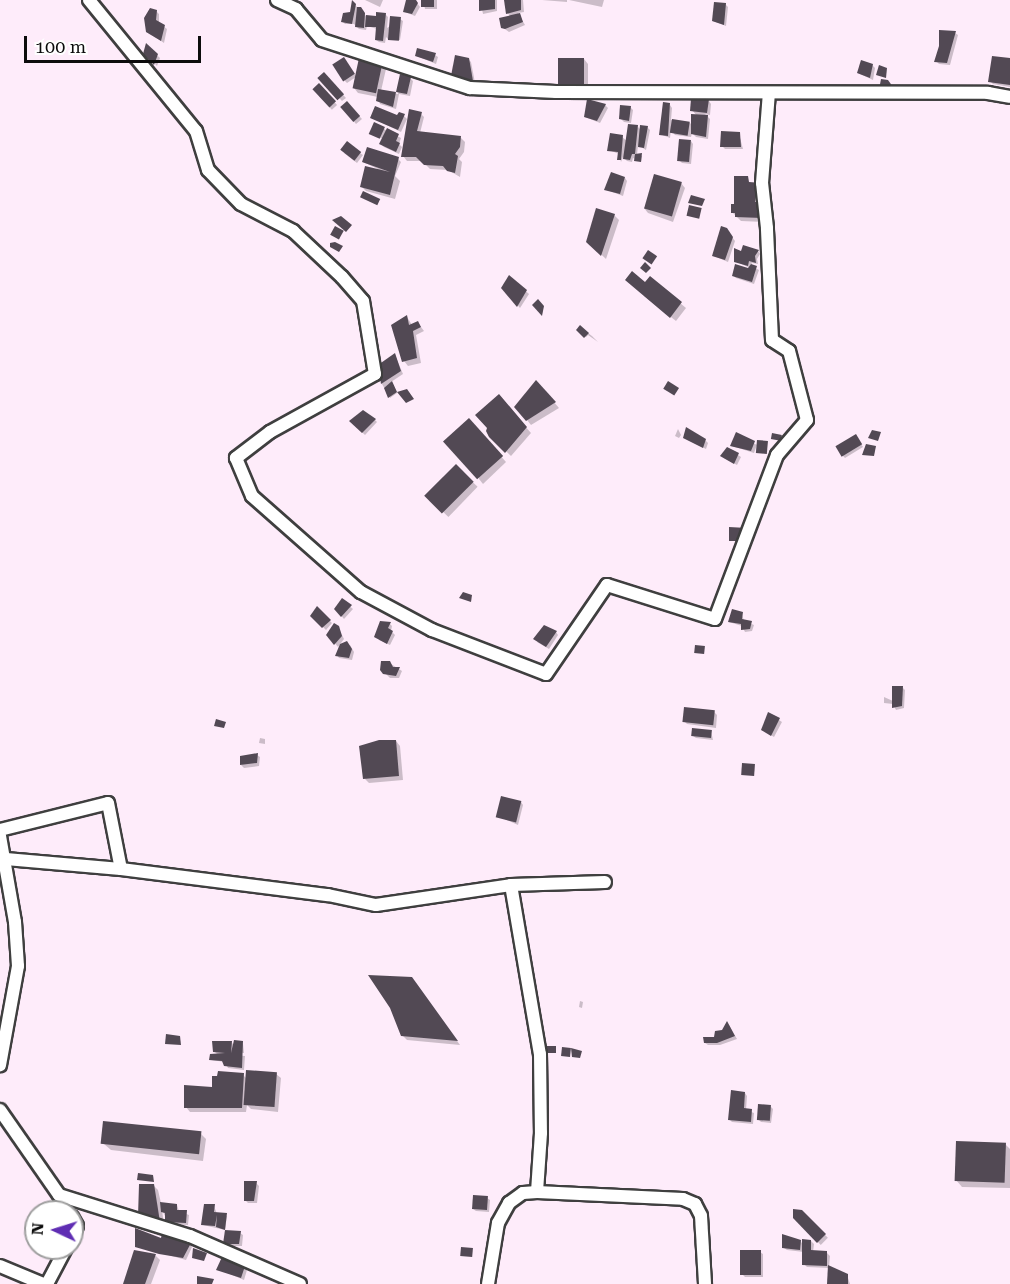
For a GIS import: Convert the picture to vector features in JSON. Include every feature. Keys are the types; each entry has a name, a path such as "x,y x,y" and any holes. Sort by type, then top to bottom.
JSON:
{"street":[{"path":"89,0 196,131 208,170 241,204 293,231 342,277 363,301 375,374 270,432 236,458 252,496 361,592 432,630 546,674 608,585 715,619 777,455 807,420 789,351 772,340 762,183 770,93"},
{"path":"277,0 296,9 322,40 470,88 546,92 988,93 1010,97"},
{"path":"0,830 108,803 121,869"},
{"path":"0,836 6,859 18,966 0,1065"},
{"path":"6,859 121,869 328,896 376,905 511,885 605,882"},
{"path":"511,885 540,1054 541,1133 537,1192"},
{"path":"0,1110 62,1200"},
{"path":"488,1284 498,1223 509,1203 523,1193 537,1192 682,1199 695,1204 701,1216 705,1284"},
{"path":"59,1195 190,1236 277,1279 300,1284"},
{"path":"0,1266 45,1284 59,1260"}],"building":[{"path":"352,0 356,4 352,24 341,22 343,13 350,12"},
{"path":"406,0 416,0 418,3 412,14 403,12"},
{"path":"421,0 434,0 434,7 421,7"},
{"path":"479,0 495,0 495,9 479,11"},
{"path":"504,0 521,0 521,10 506,14"},
{"path":"714,2 726,3 724,25 712,21"},
{"path":"357,7 361,7 365,13 364,28 355,27"},
{"path":"150,8 157,10 156,20 165,25 161,41 146,32 144,18"},
{"path":"376,12 386,13 383,41 375,40 376,27 365,27 366,15 376,16"},
{"path":"520,13 523,22 505,29 501,28 499,18"},
{"path":"390,16 401,17 399,41 388,40"},
{"path":"939,30 956,31 947,63 934,62 939,46"},
{"path":"146,43 158,54 154,65 143,54"},
{"path":"417,48 436,53 433,62 415,56"},
{"path":"455,55 469,58 473,81 451,76"},
{"path":"992,56 1010,58 1010,85 988,82"},
{"path":"344,57 355,74 343,81 332,65"},
{"path":"359,58 382,63 376,93 353,88"},
{"path":"558,58 584,58 584,86 558,86"},
{"path":"861,60 873,64 870,78 857,73"},
{"path":"879,65 887,68 886,78 876,75"},
{"path":"324,72 344,94 337,100 317,78"},
{"path":"400,74 411,77 407,94 396,92"},
{"path":"881,79 888,80 893,87 878,95"},
{"path":"319,83 336,101 329,107 312,89"},
{"path":"378,89 396,92 393,107 376,101"},
{"path":"587,99 606,104 597,121 584,117"},
{"path":"691,99 709,99 707,113 690,111"},
{"path":"347,101 360,116 353,122 340,107"},
{"path":"663,102 670,103 668,136 659,135"},
{"path":"620,105 631,106 629,121 619,119"},
{"path":"375,106 397,115 399,112 405,114 398,130 370,118"},
{"path":"409,109 422,112 417,131 461,136 460,147 455,154 458,156 455,173 447,171 443,166 424,165 416,157 401,157"},
{"path":"691,114 708,115 706,137 691,134"},
{"path":"672,119 690,122 688,136 670,133"},
{"path":"374,122 385,127 380,139 369,134"},
{"path":"628,124 638,125 635,154 632,154 630,160 623,159"},
{"path":"640,125 648,126 644,148 638,147"},
{"path":"387,128 399,134 396,141 400,143 396,152 379,144"},
{"path":"721,131 740,132 741,147 720,147"},
{"path":"610,133 623,135 621,160 617,160 618,152 607,151"},
{"path":"679,139 691,140 689,162 677,161"},
{"path":"347,141 361,152 354,161 340,150"},
{"path":"367,147 399,157 390,195 360,187 365,166 390,172 362,162"},
{"path":"642,153 641,162 634,161 635,154"},
{"path":"611,172 625,177 620,194 604,190"},
{"path":"654,174 682,182 672,217 644,209"},
{"path":"734,176 748,176 749,182 762,183 761,188 756,188 755,202 762,202 762,218 735,217 735,213 731,213 731,204 734,204"},
{"path":"363,191 380,199 377,205 360,197"},
{"path":"691,195 705,199 702,206 688,203"},
{"path":"689,205 702,208 699,219 687,216"},
{"path":"596,208 615,214 601,256 586,242"},
{"path":"341,216 352,225 346,232 332,220"},
{"path":"335,226 344,231 339,240 330,235"},
{"path":"721,226 727,228 733,237 725,260 712,256"},
{"path":"335,242 343,246 339,252 330,247 330,243"},
{"path":"743,245 759,250 755,256 756,263 749,261 748,266 734,262 734,248 741,251"},
{"path":"648,250 657,256 652,264 642,258"},
{"path":"645,262 651,268 646,273 640,268"},
{"path":"735,264 748,268 751,264 757,266 752,282 732,276"},
{"path":"632,271 645,282 650,276 682,302 670,318 625,280"},
{"path":"509,275 527,290 517,307 501,288"},
{"path":"538,299 544,306 542,316 532,305"},
{"path":"407,315 409,325 418,321 421,327 413,331 417,358 402,362 391,325"},
{"path":"580,325 589,333 584,338 576,330"},
{"path":"395,353 401,371 381,384 378,365"},
{"path":"536,380 556,402 526,421 514,407"},
{"path":"392,381 397,392 388,398 384,388"},
{"path":"668,381 679,388 674,396 663,389"},
{"path":"407,389 414,399 406,403 397,392"},
{"path":"499,394 527,427 505,453 489,437 487,428 475,415"},
{"path":"363,410 376,419 362,433 349,421"},
{"path":"469,418 503,456 477,479 443,441"},
{"path":"686,427 706,439 703,448 683,438"},
{"path":"872,430 881,432 878,441 868,438"},
{"path":"736,432 755,441 751,451 730,446"},
{"path":"772,433 782,435 781,441 771,439"},
{"path":"856,434 862,444 842,457 835,446"},
{"path":"757,440 768,441 767,454 756,453"},
{"path":"866,444 876,446 874,456 862,455"},
{"path":"727,447 739,453 734,464 720,456"},
{"path":"456,464 474,482 442,513 424,496"},
{"path":"729,527 747,528 743,541 729,541"},
{"path":"463,592 472,595 471,602 459,598"},
{"path":"342,598 352,605 341,617 334,609"},
{"path":"317,606 331,620 322,628 310,616"},
{"path":"732,609 743,612 742,619 752,621 750,629 741,630 741,624 728,622"},
{"path":"380,621 391,622 388,628 393,631 387,644 374,637"},
{"path":"334,623 339,626 342,636 334,645 326,635"},
{"path":"544,625 557,631 546,647 533,639"},
{"path":"347,641 352,649 349,658 335,656 340,644"},
{"path":"695,645 705,646 704,654 694,653"},
{"path":"381,661 390,661 393,667 400,667 396,676 383,674 380,670"},
{"path":"892,686 903,686 902,706 892,708"},
{"path":"684,707 715,710 713,725 682,722"},
{"path":"768,712 780,718 771,736 761,730"},
{"path":"216,719 226,722 224,728 214,726"},
{"path":"692,728 712,730 711,738 691,736"},
{"path":"379,740 396,740 399,776 363,779 359,746"},
{"path":"258,753 257,763 240,765 240,756"},
{"path":"742,763 755,764 754,776 741,775"},
{"path":"501,796 521,801 516,822 496,817"},
{"path":"368,975 412,977 458,1041 401,1036 390,1008"},
{"path":"727,1021 735,1036 717,1043 704,1043 703,1037 714,1037 715,1031 722,1030"},
{"path":"166,1034 180,1036 181,1045 165,1044"},
{"path":"234,1040 243,1041 242,1068 224,1066 222,1061 209,1060 210,1054 225,1053 213,1052 212,1041 232,1041 231,1053"},
{"path":"547,1046 556,1046 556,1053 547,1053"},
{"path":"562,1047 571,1048 570,1057 561,1056"},
{"path":"571,1048 582,1051 580,1058 572,1057"},
{"path":"246,1070 277,1072 274,1107 244,1105"},
{"path":"218,1071 244,1073 242,1108 184,1108 184,1085 212,1087 212,1076 217,1076"},
{"path":"731,1090 745,1092 744,1108 752,1109 751,1122 728,1120"},
{"path":"758,1104 771,1105 770,1121 757,1120"},
{"path":"103,1121 201,1131 199,1154 101,1144"},
{"path":"956,1141 1006,1143 1005,1183 955,1181"},
{"path":"138,1173 153,1175 154,1182 137,1180"},
{"path":"244,1181 257,1181 254,1201 244,1201"},
{"path":"139,1184 154,1184 160,1222 138,1216"},
{"path":"473,1195 488,1196 487,1210 472,1209"},
{"path":"160,1202 177,1204 177,1210 187,1210 186,1223 165,1222 165,1213 161,1212"},
{"path":"204,1204 215,1204 214,1212 227,1213 225,1230 216,1227 217,1215 215,1226 201,1225"},
{"path":"793,1209 802,1210 826,1234 817,1243 793,1218"},
{"path":"135,1228 161,1238 162,1233 191,1243 183,1258 159,1254 135,1247"},
{"path":"225,1230 241,1231 239,1244 223,1244"},
{"path":"782,1234 801,1240 800,1250 782,1248"},
{"path":"802,1239 811,1240 811,1250 827,1251 827,1266 802,1265"},
{"path":"461,1247 473,1248 472,1257 460,1256"},
{"path":"193,1248 207,1253 204,1261 192,1258"},
{"path":"134,1250 156,1254 145,1284 123,1284"},
{"path":"740,1250 761,1250 761,1275 740,1275"},
{"path":"222,1257 245,1266 241,1278 216,1270"},
{"path":"828,1265 848,1274 848,1284 827,1284"},
{"path":"197,1276 214,1279 212,1284 197,1284"}]}
